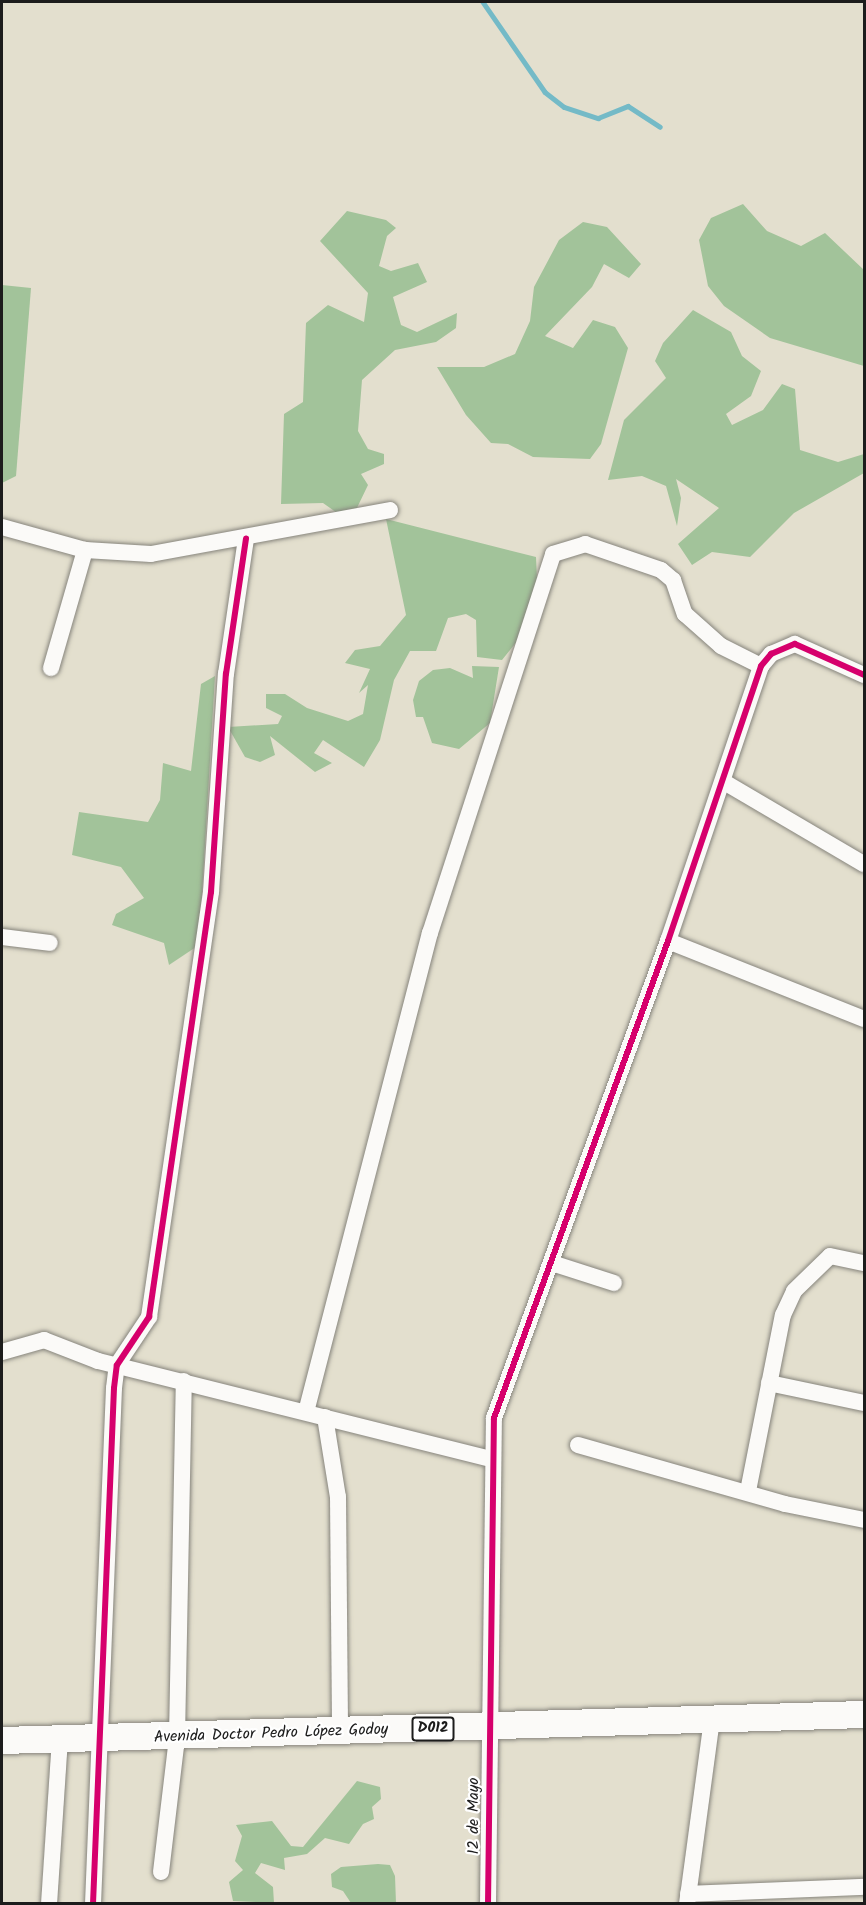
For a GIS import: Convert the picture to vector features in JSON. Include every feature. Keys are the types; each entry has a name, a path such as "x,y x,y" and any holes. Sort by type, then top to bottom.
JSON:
{"main road":[{"name":"Avenida Doctor Pedro López Godoy","path":"2,1740 488,1728 864,1714"}],"street":[{"path":"2,527 85,550 151,554 246,538 307,521 390,510"},
{"path":"93,1904 103,1739 117,1365 148,1317 211,892 226,674 246,538"},
{"path":"306,1412 430,933 553,554 585,544 661,570 673,580 685,614 721,646 761,666 771,654 795,644 864,675"},
{"path":"51,668 85,550"},
{"name":"12 de Mayo","path":"488,1904 488,1728 494,1418 668,941 724,782 761,666"},
{"path":"724,782 864,864"},
{"path":"2,937 50,943"},
{"path":"668,941 864,1019"},
{"path":"748,1491 783,1315 794,1291 830,1256 864,1263"},
{"path":"552,1263 614,1283"},
{"path":"2,1352 44,1340 117,1365 492,1459"},
{"path":"161,1872 177,1737 184,1382"},
{"path":"770,1383 864,1403"},
{"path":"325,1417 338,1497 340,1732"},
{"path":"578,1445 864,1520"},
{"path":"712,1719 687,1899 864,1887"},
{"path":"49,1904 60,1738"}],"green space":[{"path":"743,204 767,231 801,246 825,233 864,270 864,366 770,338 724,306 708,286 699,240 711,218"},
{"path":"347,211 386,220 396,228 387,236 379,266 391,271 418,263 427,282 393,297 401,325 417,332 457,313 456,328 436,342 395,350 362,380 358,431 368,449 384,454 384,464 361,474 368,485 355,512 340,515 323,503 281,504 284,414 303,402 306,323 328,305 364,322 368,293 320,241"},
{"path":"583,222 607,227 641,264 629,278 604,264 592,287 545,336 573,348 593,320 615,327 628,348 601,444 590,459 533,457 508,444 491,443 466,415 437,367 484,367 515,354 530,321 534,287 559,240"},
{"path":"2,285 31,288 16,476 2,483"},
{"path":"693,310 731,332 742,356 761,371 751,396 726,414 732,425 763,410 782,384 795,389 800,450 838,462 864,454 864,473 794,513 750,557 712,552 692,565 678,544 719,508 676,479 681,498 677,526 666,486 642,476 608,480 624,420 666,378 655,361 663,343"},
{"path":"386,519 536,557 537,579 518,640 502,660 477,657 476,620 466,614 448,618 436,651 410,651 394,680 380,740 364,767 323,740 314,753 332,763 315,772 270,736 275,755 260,762 245,757 228,727 278,724 282,716 266,708 266,694 285,694 307,708 348,721 363,714 368,685 359,693 370,669 345,663 355,650 380,646 406,615"},
{"path":"472,666 499,667 490,723 459,749 432,743 423,717 416,717 413,700 419,681 433,670 450,668 473,678"},
{"path":"215,676 199,945 169,965 164,943 112,925 116,914 144,898 121,867 72,855 79,812 148,822 160,800 163,763 191,771 201,684"},
{"path":"357,1781 380,1787 381,1799 372,1807 374,1819 363,1824 349,1844 325,1838 307,1854 284,1858 285,1870 261,1863 255,1873 273,1887 274,1903 233,1901 229,1882 243,1870 235,1861 242,1836 236,1825 272,1821 291,1846 303,1847"},
{"path":"390,1865 395,1876 396,1903 351,1903 343,1891 332,1887 331,1874 341,1867"}],"waterway":[{"path":"483,2 545,92 564,107 598,118 628,106 660,127"}],"cycle path":[{"path":"93,1904 114,1388 117,1365 149,1317 211,892 226,674 246,538"},
{"path":"488,1904 494,1418 668,941 761,666 771,654 795,644 864,675"}]}
